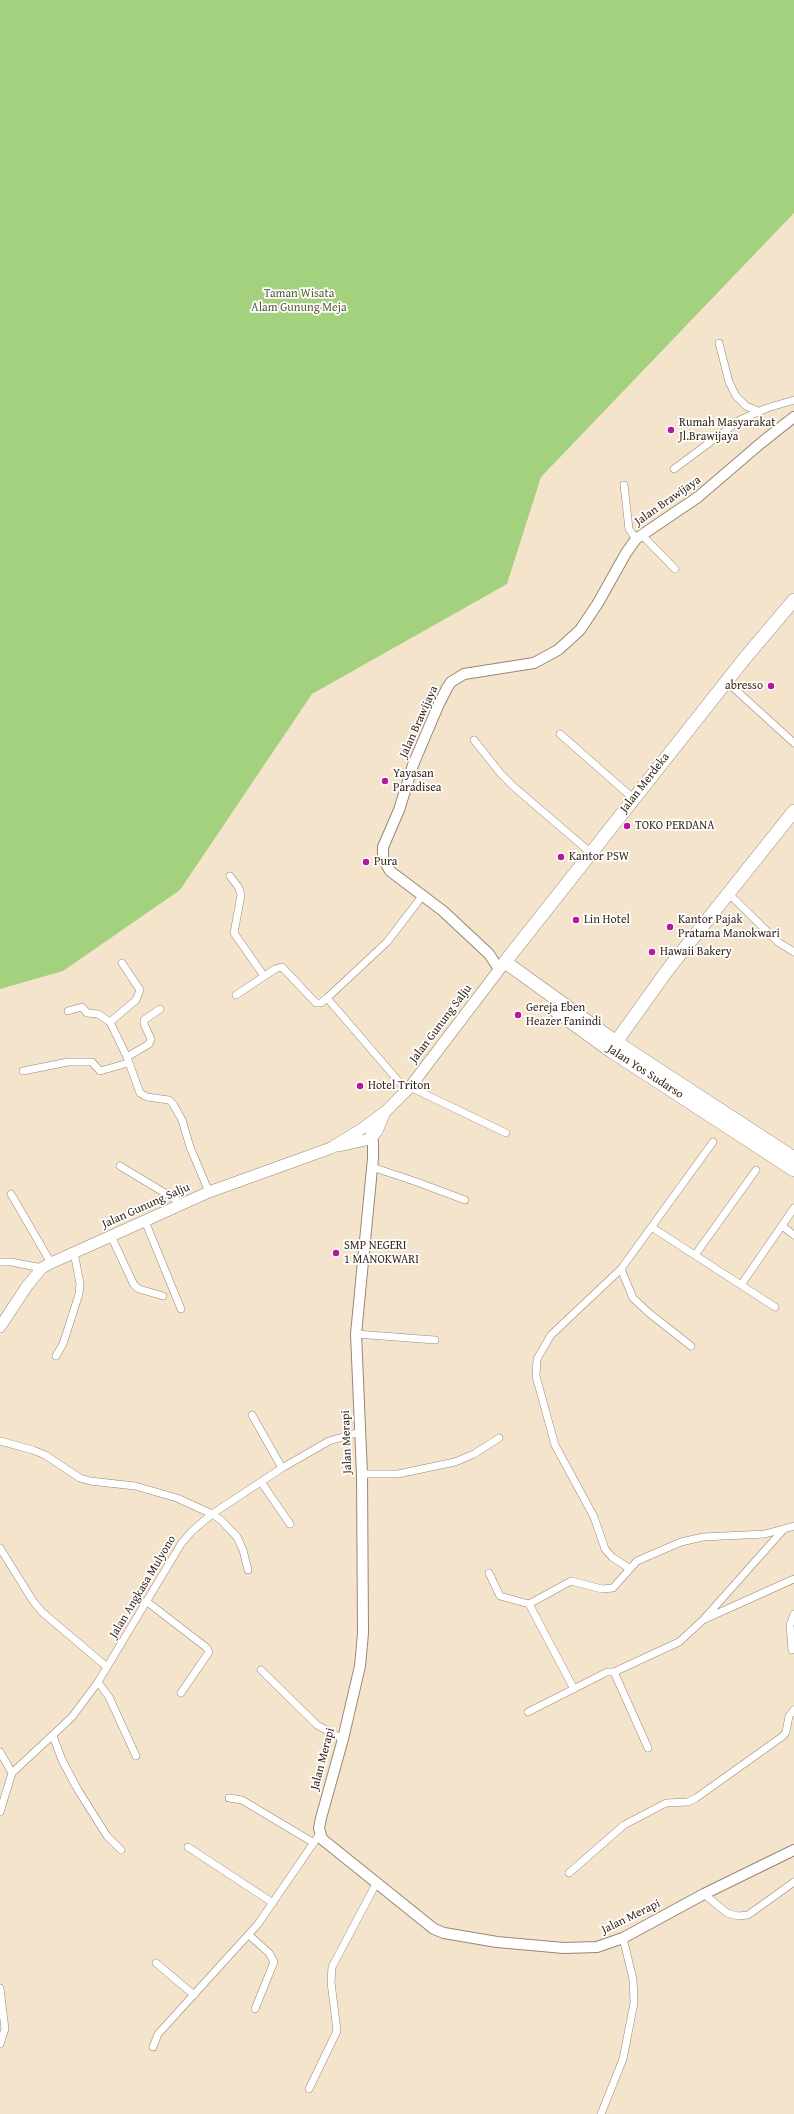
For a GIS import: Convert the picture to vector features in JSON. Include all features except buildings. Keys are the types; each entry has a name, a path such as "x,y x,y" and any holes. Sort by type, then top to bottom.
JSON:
{"highway":[{"name":"Jalan Merdeka","path":"502,965 794,600"},
{"path":"616,1042 669,968 794,811"},
{"name":"Jalan Yos Sudarso","path":"502,965 756,1138 794,1170"},
{"name":"Jalan Yos Sudarso","path":"502,965 610,1051 756,1138 794,1158"}],"main road":[{"name":"Jalan Gunung Salju","path":"366,1136 369,1124 386,1111 408,1089 502,965"},
{"name":"Jalan Gunung Salju","path":"0,1326 27,1286 47,1266 74,1252 209,1192 378,1131 386,1111"}],"street":[{"path":"719,343 729,382 736,396 746,406 758,412"},
{"path":"674,469 740,420 758,412 794,400"},
{"name":"Jalan Brawijaya","path":"502,965 423,895 390,871 383,858 383,846 399,810 423,740 447,688 451,682 464,674 534,663 558,650 580,630 598,603 626,553 639,537 698,497 778,428 794,417"},
{"path":"624,485 629,529 675,570"},
{"path":"727,682 794,743"},
{"path":"560,734 634,799"},
{"path":"474,740 501,774 514,787 591,853"},
{"path":"230,876 239,888 241,895 234,934 264,976"},
{"path":"728,893 778,942 794,952"},
{"path":"236,996 275,969 282,967 316,1003 321,1003 388,942 423,895"},
{"path":"110,1022 136,1000 140,990 122,963"},
{"path":"327,998 408,1089 506,1133"},
{"path":"68,1011 82,1007 87,1013 98,1014 110,1022 140,1093 147,1097 169,1100 174,1104 182,1120 190,1147 209,1192"},
{"path":"23,1071 68,1062 92,1062 100,1071 120,1064 149,1044 150,1039 144,1024 144,1020 160,1009"},
{"name":"Jalan Merapi","path":"366,1136 372,1163 356,1334 362,1474 363,1633 360,1666 317,1839 377,1882 434,1929 444,1933 497,1942 564,1948 598,1947 623,1938 704,1894 794,1850"},
{"path":"630,1569 612,1557 605,1548 594,1517 560,1458 552,1436 535,1370 537,1360 551,1336 621,1269 653,1228 713,1142"},
{"path":"372,1163 465,1200"},
{"path":"120,1166 183,1204"},
{"path":"695,1255 756,1170"},
{"path":"11,1194 47,1266"},
{"path":"741,1285 794,1208"},
{"path":"145,1221 181,1308"},
{"path":"782,1226 794,1235"},
{"path":"653,1228 775,1307"},
{"path":"111,1236 136,1288 163,1296"},
{"path":"56,1356 63,1344 79,1294 80,1284 74,1252"},
{"path":"0,1262 47,1266"},
{"path":"621,1269 633,1298 690,1346"},
{"path":"356,1334 435,1340"},
{"path":"252,1415 282,1468"},
{"name":"Jalan Angkasa Mulyono","path":"12,1773 72,1717 98,1682 181,1544 212,1514 282,1468 329,1441 360,1432"},
{"path":"362,1474 398,1474 456,1462 474,1454 499,1438"},
{"path":"0,1441 33,1450 80,1478 90,1481 149,1490 177,1498 212,1514 221,1520 237,1537 243,1550 248,1570"},
{"path":"261,1482 290,1524"},
{"path":"489,1573 500,1596 529,1604 571,1581 602,1589 613,1588 643,1557 694,1538 765,1534 794,1526"},
{"path":"528,1712 607,1672 614,1672 679,1642 703,1620 784,1529"},
{"path":"0,1548 33,1601 42,1612 107,1666"},
{"path":"703,1620 794,1579"},
{"path":"146,1601 207,1648 209,1652 181,1693"},
{"path":"529,1604 574,1689"},
{"path":"792,1650 790,1625 794,1614"},
{"path":"260,1670 317,1725 343,1739"},
{"path":"614,1672 648,1748"},
{"path":"98,1682 109,1697 136,1756"},
{"path":"569,1873 624,1825 666,1803 688,1802 696,1798 771,1745 786,1732 789,1716 794,1710"},
{"path":"789,1716 794,1723"},
{"path":"53,1736 62,1760 78,1790 107,1836 121,1850"},
{"path":"0,1752 12,1773 0,1812"},
{"path":"153,2047 158,2034 249,1935 317,1839 247,1802 229,1798"},
{"path":"188,1847 273,1903"},
{"path":"309,2089 337,2031 331,1982 332,1967 377,1882"},
{"path":"704,1894 727,1913 738,1916 748,1914 794,1882"},
{"path":"249,1935 269,1953 274,1962 255,2009"},
{"path":"601,2114 622,2059 634,2003 633,1979 623,1938"},
{"path":"156,1963 194,1995"},
{"path":"0,1988 5,2029 0,2044"}],"green space":[{"name":"Taman Wisata Alam Gunung Meja","path":"0,0 794,0 794,213 541,477 507,584 312,694 180,890 63,971 0,989"}],"place":[{"name":"Rumah Masyarakat Jl.Brawijaya","path":"671,430"},
{"name":"abresso","path":"771,686"},
{"name":"Yayasan Paradisea","path":"385,781"},
{"name":"TOKO PERDANA","path":"627,826"},
{"name":"Kantor PSW","path":"561,857"},
{"name":"Pura","path":"366,862"},
{"name":"Lin Hotel","path":"576,920"},
{"name":"Kantor Pajak Pratama Manokwari","path":"670,927"},
{"name":"Hawaii Bakery","path":"652,952"},
{"name":"Gereja Eben Heazer Fanindi","path":"518,1015"},
{"name":"Hotel Triton","path":"360,1086"},
{"name":"SMP NEGERI 1 MANOKWARI","path":"336,1253"}]}
